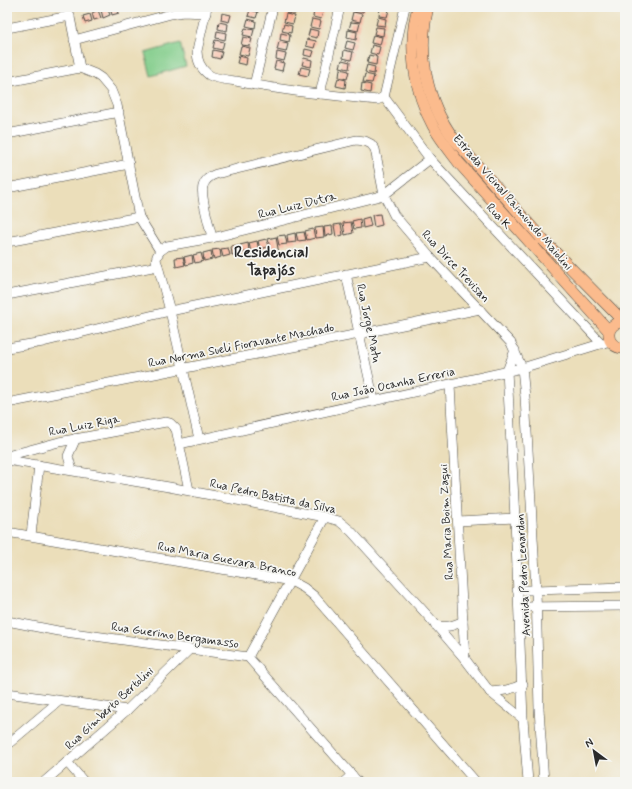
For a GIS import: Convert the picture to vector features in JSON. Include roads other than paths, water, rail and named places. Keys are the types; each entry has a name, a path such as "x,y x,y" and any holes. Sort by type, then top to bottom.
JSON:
{"main road":[{"name":"Estrada Vicinal Raimundo Maiolini","path":"418,7 415,16 414,63 417,85 425,109 433,126 459,163 607,339"},
{"name":"Estrada Vicinal Raimundo Maiolini","path":"428,7 424,29 424,66 427,84 445,127 543,240 624,321"},
{"path":"624,321 617,322 612,326 607,339 619,348 625,349"}],"street":[{"path":"254,85 273,7"},
{"path":"320,94 340,7"},
{"path":"74,40 171,14 206,10 197,51 199,64 212,76 254,85 377,100 384,97 405,7"},
{"path":"7,28 69,12 80,68"},
{"path":"7,82 80,68 95,74 107,84 115,97 139,217 160,251 156,260 170,311 199,439"},
{"name":"Rua K","path":"384,97 430,159 607,339"},
{"path":"7,134 119,112"},
{"name":"Rua Dirce Trevisan","path":"212,238 202,194 205,183 211,176 356,140 368,142 375,149 377,154 384,195 394,215 511,343 522,368"},
{"name":"Rua Luiz Dutra","path":"160,251 166,246 212,238 384,195 430,159"},
{"path":"7,188 129,164"},
{"path":"7,242 139,217"},
{"path":"7,348 43,342 170,311 430,256"},
{"path":"7,295 158,266"},
{"name":"Rua Jorge Matu","path":"346,274 374,401"},
{"name":"Rua Norma Sueli Fioravante Machado","path":"7,403 480,309"},
{"name":"Rua João Ocanha Erreria","path":"179,444 522,368 607,339"},
{"path":"507,371 515,350"},
{"name":"Avenida Pedro Lenardon","path":"522,368 537,607 539,709 544,782"},
{"name":"Avenida Pedro Lenardon","path":"507,371 523,684 523,719 528,782"},
{"name":"Rua Maria Boim Zaqui","path":"450,385 465,659"},
{"name":"Rua Luiz Riga","path":"7,456 76,438 166,422 170,423 176,429 179,444"},
{"path":"72,470 68,456 76,438"},
{"path":"179,444 189,490"},
{"name":"Rua Pedro Batista da Silva","path":"7,460 189,490 339,521 351,531 429,617 465,659 490,692 523,719"},
{"path":"31,535 39,465"},
{"path":"248,657 291,582 325,517"},
{"path":"458,521 515,518"},
{"name":"Rua Maria Guevara Branco","path":"7,532 31,535 291,582 304,588 314,596 476,782"},
{"path":"517,590 625,587"},
{"path":"519,607 625,606"},
{"name":"Rua Guerino Bergamasso","path":"7,621 58,631 248,657 355,779"},
{"path":"435,625 444,627 463,621"},
{"name":"Rua Gimberto Bertolini","path":"44,782 127,710 190,650"},
{"path":"490,692 513,689 523,684"},
{"path":"7,693 127,710"},
{"path":"7,745 59,701"},
{"path":"67,762 84,782"},
{"path":"344,782 355,779"}],"district":[{"name":"Residencial Tapajós","path":"271,260"}]}
